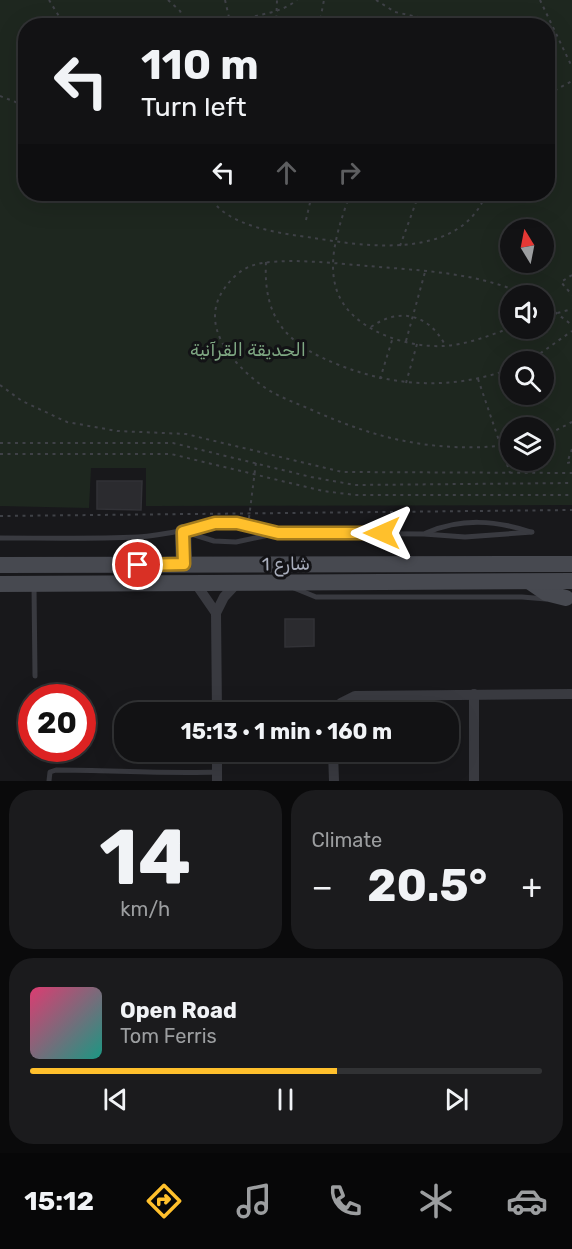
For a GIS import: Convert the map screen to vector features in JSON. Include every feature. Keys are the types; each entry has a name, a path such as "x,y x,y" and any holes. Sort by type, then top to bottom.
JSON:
{"street":[{"path":"183,532 184,564"},
{"name":"شارع 1","path":"0,565 572,564"},
{"name":"شارع 1","path":"0,584 572,581"},
{"path":"529,582 546,593 569,598"},
{"path":"195,584 216,614"},
{"path":"217,702 216,614 224,597 236,584"},
{"path":"474,694 474,781"},
{"path":"343,702 355,696 572,694"},
{"path":"333,762 334,781"}],"lane":[{"path":"183,532 225,542 247,541 278,533 424,534 465,537 532,532 506,525 479,522 451,524 424,534"},
{"path":"0,538 135,537 183,532 215,523 248,524 278,533"},
{"path":"285,583 316,597 569,598"},
{"path":"34,584 35,676"},
{"path":"49,781 50,772 56,770 130,770 217,777"}],"path":[{"path":"49,0 60,18"},
{"path":"168,0 184,18"},
{"path":"225,0 231,18"},
{"path":"275,18 277,0"},
{"path":"247,18 275,14 297,0"},
{"path":"321,18 324,0"},
{"path":"376,0 395,12 422,18"},
{"path":"540,0 549,18"},
{"path":"555,31 572,67"},
{"path":"555,90 572,81"},
{"path":"0,96 18,103"},
{"path":"212,201 224,213 256,226 293,235 368,246 400,246 435,238 451,231 477,210 482,201"},
{"path":"306,220 310,201"},
{"path":"348,201 336,242 334,283 341,302 354,317 382,334 417,344 446,346 500,331"},
{"path":"400,246 410,225 417,201"},
{"path":"266,262 268,300 286,334 316,357 380,379 406,383 448,383 500,372"},
{"path":"500,286 475,278 425,272 334,263 266,262 252,266 229,282 216,306 215,320 223,347 234,361 262,386 277,395 360,431 394,440 430,446 500,446"},
{"path":"406,342 425,272"},
{"path":"572,275 561,282 572,295"},
{"path":"554,313 572,309"},
{"path":"554,310 572,325"},
{"path":"371,327 391,316 413,316 433,327 446,346"},
{"path":"544,351 572,331"},
{"path":"380,379 393,337"},
{"path":"406,383 417,344"},
{"path":"477,378 500,443"},
{"path":"0,385 44,413 84,426 117,431 186,434 328,470 357,474 572,473"},
{"path":"554,431 572,422"},
{"path":"0,443 163,442 256,462 311,477 355,485 572,483"},
{"path":"572,449 567,463 572,462"},
{"path":"0,454 171,454 323,491 355,495 572,495"},
{"path":"248,524 256,462"},
{"path":"0,516 572,510"}],"green space":[{"name":"الحديقة القرآنية","path":"0,0 572,0 572,505 146,506 146,468 91,468 89,508 0,506"}],"building":[{"path":"97,481 142,481 141,510 97,509"},
{"path":"285,619 314,619 314,646 285,647"}],"route":[{"path":"138,565 184,564 183,532 215,523 248,524 278,533 382,533"}]}
